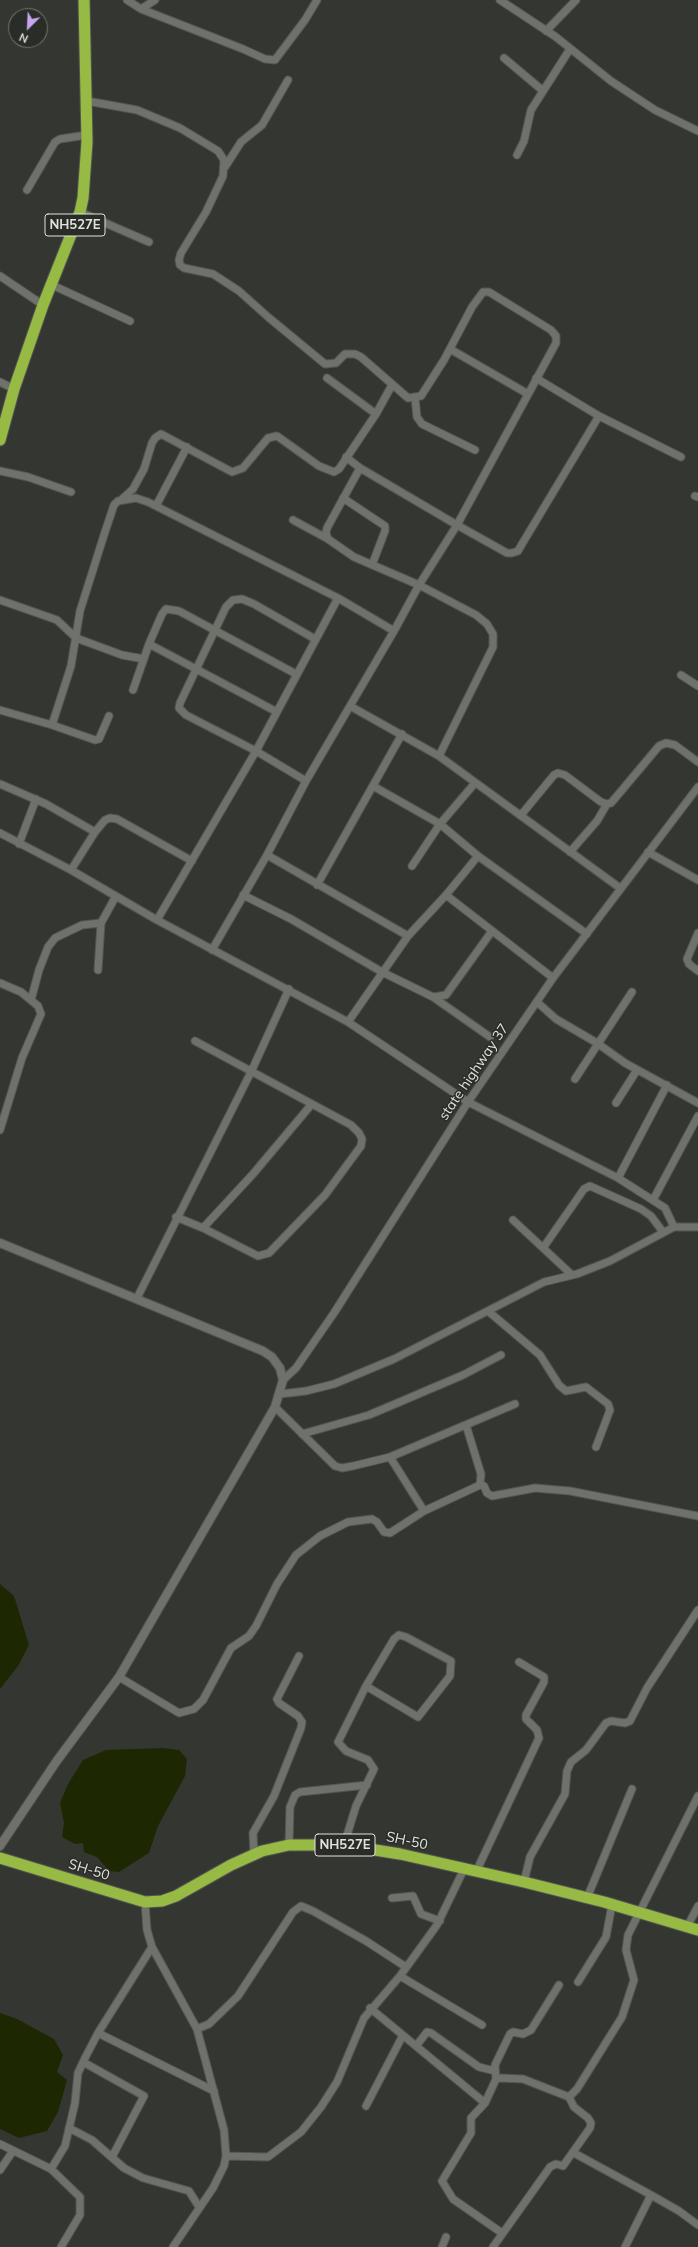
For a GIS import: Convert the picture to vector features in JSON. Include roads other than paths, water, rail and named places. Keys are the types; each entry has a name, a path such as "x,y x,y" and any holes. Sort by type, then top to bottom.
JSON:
{"highway":[{"name":"NH527E","path":"0,440 5,385 52,285 80,212 85,180 87,135 84,0"},
{"name":"SH-50","path":"0,1858 145,1902 162,1901 176,1896 230,1865 254,1855 289,1845 344,1845 400,1854 524,1882 587,1898 698,1930"}],"street":[{"path":"127,0 141,9 243,48 265,59 275,60 305,20 317,0"},
{"path":"141,9 154,0"},
{"path":"500,0 546,31 611,81 655,110 698,131"},
{"path":"546,31 576,0"},
{"path":"517,155 524,141 531,110 542,90 570,49"},
{"path":"504,58 542,90"},
{"path":"212,950 267,855 306,781 394,631 419,584 457,525 556,342 556,336 551,330 489,292 483,292 478,297 450,349 421,396 408,398 362,357 355,354 345,354 336,363 325,364 239,291 213,274 184,268 180,265 179,260 181,253 206,212 223,176 225,167 241,142 257,130 266,120 288,80"},
{"path":"87,101 132,108 180,128 218,151 224,160 225,167"},
{"path":"26,190 55,142 60,139 87,135"},
{"path":"80,212 149,242"},
{"path":"0,276 43,305"},
{"path":"52,285 130,320"},
{"path":"450,349 528,394"},
{"path":"327,378 376,414"},
{"path":"536,378 599,416 681,457"},
{"path":"52,725 71,666 80,611 114,505 128,495 137,482 155,438 161,434 232,472 243,468 271,436 283,440 319,466 334,472 339,469 376,414 392,385"},
{"path":"415,398 417,417 422,424 475,450"},
{"path":"346,457 360,468 457,525 507,553 512,553 518,550 599,416"},
{"path":"156,506 187,447"},
{"path":"328,539 326,533 327,528 360,468"},
{"path":"0,471 28,477 72,492"},
{"path":"118,501 136,498 156,506 338,598 394,631"},
{"path":"343,498 385,526 386,531 372,565"},
{"path":"293,520 328,539 354,557 419,584 476,615 487,624 493,634 493,647 439,756"},
{"path":"157,920 256,751 338,598"},
{"path":"306,781 256,751 181,712 180,703 196,668 216,631 226,607 233,600 242,599 315,639"},
{"path":"0,600 57,620 76,638 122,655 144,659"},
{"path":"133,690 149,644 162,614 166,609 179,611 296,674"},
{"path":"149,644 277,712"},
{"path":"681,675 698,686"},
{"path":"350,706 439,756 620,888"},
{"path":"0,710 52,725 95,740 99,739 109,716"},
{"path":"317,885 402,734"},
{"path":"521,815 554,775 558,773 565,775 601,802 607,804 612,803 659,746 666,743 675,745 698,762"},
{"path":"412,866 440,824 475,783"},
{"path":"0,784 36,799 95,832"},
{"path":"373,786 440,824 478,856 587,934"},
{"name":"state highway 37","path":"282,1380 296,1368 334,1313 468,1102 553,978 698,787"},
{"path":"19,844 36,799"},
{"path":"570,852 597,821 607,804"},
{"path":"71,870 95,832 105,820 117,819 192,862"},
{"path":"0,833 71,870 212,950 289,989 348,1022 468,1102 618,1178 665,1208 674,1227"},
{"path":"648,852 698,880"},
{"path":"267,855 408,936"},
{"path":"348,1022 408,936 446,895 478,856"},
{"path":"243,895 291,919 382,972 433,998 490,1037"},
{"path":"446,895 553,978"},
{"path":"98,970 101,923 116,896"},
{"path":"31,1000 39,970 48,946 55,938 82,925 101,923"},
{"path":"433,998 446,995 492,931"},
{"path":"698,933 686,959 689,964 698,971"},
{"path":"0,983 20,992 41,1010 40,1020 22,1058 0,1130"},
{"path":"137,1298 176,1217 251,1072 289,989"},
{"path":"575,1079 597,1043 632,992"},
{"path":"537,1002 556,1019 597,1043 619,1060 698,1103"},
{"path":"176,1217 203,1228 258,1256 269,1253 325,1195 361,1146 362,1139 359,1133 351,1125 311,1105 195,1041"},
{"path":"616,1103 637,1070"},
{"path":"618,1178 667,1085"},
{"path":"203,1228 253,1174 311,1105"},
{"path":"653,1200 698,1116"},
{"path":"543,1248 584,1189 590,1186 641,1209 651,1216 663,1232"},
{"path":"513,1220 572,1275"},
{"path":"280,1394 306,1391 334,1384 394,1359 544,1282 572,1275 610,1261 674,1227 698,1228"},
{"path":"0,1243 263,1351 272,1357 280,1368 282,1380 280,1394 275,1407 119,1678 56,1762 0,1846"},
{"path":"488,1311 540,1356 558,1385 566,1390 586,1388 608,1404 610,1410 596,1447"},
{"path":"302,1434 382,1409 463,1375 501,1355"},
{"path":"275,1407 328,1460 342,1468 390,1457 515,1404"},
{"path":"466,1425 481,1474 480,1485"},
{"path":"390,1457 424,1511"},
{"path":"119,1678 179,1713 194,1709 203,1700 231,1648 249,1636 256,1626 277,1584 300,1551 320,1536 348,1522 372,1519 377,1522 384,1532 390,1533 424,1511 480,1485"},
{"path":"480,1485 484,1486 487,1493 492,1496 535,1488 570,1491 698,1516"},
{"path":"524,1882 530,1857 565,1794 567,1771 571,1762 586,1750 606,1722 611,1721 625,1723 630,1721 647,1688 698,1610"},
{"path":"344,1845 356,1806 373,1774 372,1765 368,1760 346,1751 338,1742 366,1686 394,1639 399,1635 406,1637 451,1661 450,1676 418,1717 366,1686"},
{"path":"254,1855 253,1833 274,1796 301,1728 302,1722 298,1716 279,1703 277,1699 299,1656"},
{"path":"476,1872 539,1738 537,1730 526,1719 526,1715 544,1682 544,1677 520,1662"},
{"path":"289,1845 290,1807 295,1795 300,1792 367,1785"},
{"path":"587,1898 632,1788"},
{"path":"569,2097 577,2089 622,2017 634,1980 626,1950 626,1942 638,1913 698,1796"},
{"path":"226,2156 268,2157 301,2132 321,2107 336,2082 364,2018 370,2008 400,1976 440,1921 464,1869"},
{"path":"392,1898 413,1896 422,1914 440,1921"},
{"path":"145,1902 147,1930 152,1947 197,2029 224,2130 226,2156 220,2175 173,2247"},
{"path":"578,1982 606,1937 612,1905"},
{"path":"197,2029 209,2024 238,1996 293,1912 302,1906 366,1941 406,1967"},
{"path":"687,1927 698,1906"},
{"path":"51,2169 65,2146 75,2103 78,2073 83,2062 98,2033 152,1947"},
{"path":"400,1976 482,2025"},
{"path":"502,2233 453,2200 442,2181 471,2133 471,2118 485,2103 496,2075 496,2061 510,2034 516,2032 523,2034 531,2030 559,1985"},
{"path":"370,2008 485,2103"},
{"path":"416,2046 427,2032 431,2033 479,2067 496,2075 523,2079 569,2097 574,2107 591,2123 574,2153 563,2166 556,2164 550,2167 493,2247"},
{"path":"98,2033 214,2091"},
{"path":"366,2106 403,2035"},
{"path":"83,2062 144,2096 112,2157"},
{"path":"69,2128 92,2140 124,2168 142,2178 189,2191 199,2207"},
{"path":"0,2144 51,2169 80,2197 80,2215 61,2247"},
{"path":"0,2170 13,2151"},
{"path":"574,2153 679,2211 698,2225"},
{"path":"625,2247 651,2195"},
{"path":"442,2247 446,2237"}]}
